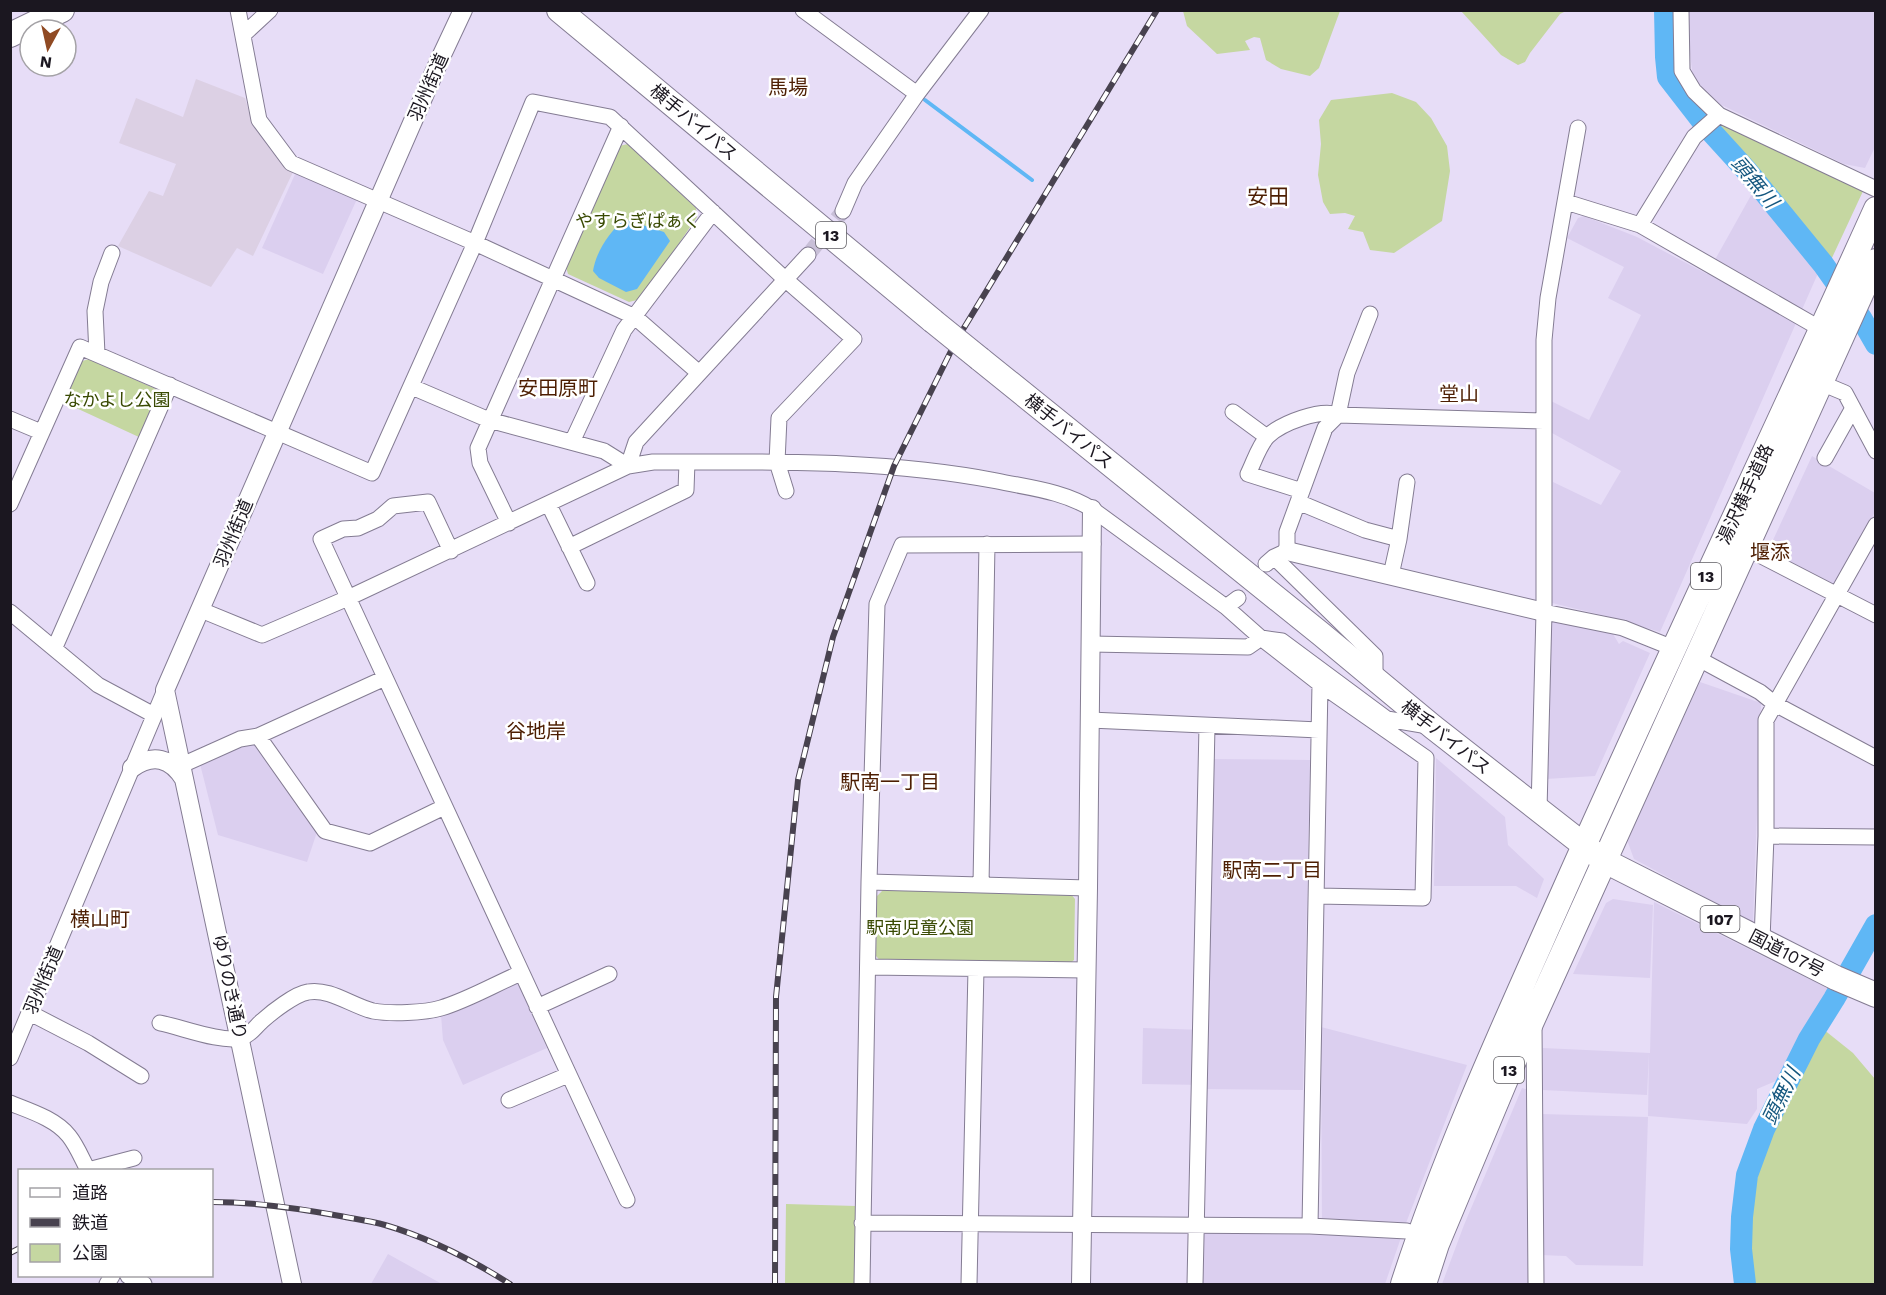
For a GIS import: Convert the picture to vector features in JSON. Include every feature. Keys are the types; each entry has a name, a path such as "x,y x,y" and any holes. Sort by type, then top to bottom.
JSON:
{"highway":[{"path":"10,35 63,10"},
{"name":"横手バイパス","path":"559,10 933,321 1322,634 1375,680 1603,860"},
{"name":"湯沢横手道路","path":"1584,844 1673,648 1857,277 1875,209"},
{"name":"湯沢横手道路","path":"1857,277 1875,261"},
{"name":"湯沢横手道路","path":"1603,860 1821,383 1832,324"},
{"name":"13","path":"1403,1284 1419,1235 1485,1067 1584,844"},
{"name":"13","path":"1424,1284 1437,1244 1534,1015 1603,860"},
{"name":"国道107号","path":"1603,860 1856,987"}],"street":[{"path":"238,10 259,120 291,163 635,316 699,373"},
{"path":"243,35 270,10"},
{"name":"羽州街道","path":"10,1058 154,715 463,10"},
{"path":"803,10 917,94"},
{"path":"843,211 855,183 917,94 981,10"},
{"path":"1681,10 1682,71 1694,91 1716,118 1875,189"},
{"path":"10,504 80,347 372,473 475,243 533,102 610,117 786,280 854,339 779,418 777,462 786,491"},
{"path":"1640,225 1694,137 1716,118"},
{"path":"509,523 480,463 478,448 621,126"},
{"path":"1539,810 1544,612 1544,340 1548,298 1578,128"},
{"path":"1566,202 1640,225 1832,324"},
{"path":"572,442 624,330 713,212"},
{"path":"97,354 95,311 101,282 112,253"},
{"path":"628,466 636,442 808,255"},
{"path":"1276,557 1325,428 1338,415 1347,373 1370,314"},
{"path":"1821,383 1845,393 1875,451"},
{"path":"55,647 170,385"},
{"path":"412,387 489,420 604,451 628,466"},
{"path":"1825,458 1853,408"},
{"path":"1233,412 1267,437"},
{"path":"1399,539 1365,530 1248,474 1267,437 1291,421 1330,412 1338,415 1544,421"},
{"path":"10,419 41,432"},
{"path":"201,609 262,635 348,598 628,466 652,462 873,464 958,473 1057,493 1075,499 1092,509 1232,602 1261,638 1320,684 1426,758 1423,898 1317,897"},
{"path":"569,547 686,490 687,462"},
{"path":"1391,575 1407,482"},
{"path":"451,550 428,502 393,506 368,524 358,528 343,529 321,539 627,1200"},
{"path":"549,505 586,583"},
{"path":"1081,1284 1092,509"},
{"path":"1762,940 1766,836 1766,720 1875,525"},
{"path":"981,885 987,544"},
{"path":"862,1284 869,882 877,604 902,545 1092,544"},
{"path":"1746,548 1875,615"},
{"path":"1276,557 1391,575 1544,612 1623,628 1673,648"},
{"path":"1276,557 1375,656 1375,680"},
{"path":"10,612 98,685 154,715"},
{"path":"1091,644 1248,647 1261,638 1282,641 1387,719 1434,727"},
{"path":"1697,658 1760,692 1775,704 1875,758"},
{"path":"132,768 147,760 164,760 183,773 240,739 258,736 385,678"},
{"path":"1310,1226 1320,684"},
{"name":"ゆりのき通り","path":"165,690 292,1284"},
{"path":"1090,720 1319,730"},
{"path":"1195,1284 1207,726"},
{"path":"258,736 325,831 370,843 444,807"},
{"path":"1766,836 1875,837"},
{"path":"869,882 1088,888"},
{"path":"868,967 1086,970"},
{"path":"969,1284 975,969"},
{"path":"160,1023 221,1037 241,1038 252,1032 282,1006 300,994 310,991 332,995 372,1010 424,1011 441,1008 521,973"},
{"path":"537,1007 609,974"},
{"path":"30,1013 88,1043 141,1076"},
{"path":"1534,1015 1536,1284"},
{"path":"509,1100 568,1075"},
{"path":"10,1103 60,1127 70,1138 87,1169"},
{"path":"92,1169 134,1158"},
{"path":"862,1223 1310,1226 1407,1231 1419,1235"}],"shaded area":[{"path":"1687,11 1875,11 1875,147 1865,168 1844,164 1705,97 1693,77"},
{"path":"196,79 245,98 253,126 273,153 293,172 253,256 237,248 211,287 118,246 149,191 163,196 176,164 119,143 136,98 183,117"},
{"path":"296,172 357,199 323,274 262,248"},
{"path":"1754,190 1819,271 1660,632 1552,603 1553,482 1601,505 1621,471 1552,433 1551,401 1589,420 1641,315 1608,298 1624,267 1567,238 1578,218 1584,216 1637,237 1707,274"},
{"path":"1812,456 1875,493 1875,512 1833,588 1767,553"},
{"path":"1548,620 1613,634 1619,644 1623,641 1650,653 1595,776 1546,779"},
{"path":"1700,682 1761,703 1753,923 1634,859 1627,840"},
{"path":"257,744 317,832 307,862 218,835 200,764 233,747"},
{"path":"1436,758 1505,817 1508,845 1544,879 1537,898 1516,886 1434,886"},
{"path":"1210,759 1310,760 1303,1090 1204,1089 1204,1085 1142,1084 1143,1028 1204,1030"},
{"path":"1613,899 1653,905 1650,978 1573,974 1606,903"},
{"path":"1654,902 1831,990 1785,1077 1757,1089 1757,1109 1747,1124 1648,1116 1649,1053 1647,1095 1542,1090 1543,1048 1650,1053"},
{"path":"517,981 547,1048 463,1085 443,1040 441,1015"},
{"path":"1321,1027 1467,1065 1385,1284 1201,1284 1202,1233 1322,1235"},
{"path":"1522,1088 1529,1090 1528,1284 1442,1284 1464,1225"},
{"path":"1541,1114 1648,1117 1643,1266 1576,1265 1566,1256 1540,1255"},
{"path":"388,1254 442,1284 371,1284"}],"green space":[{"path":"1183,10 1340,11 1319,68 1310,76 1281,69 1266,60 1260,38 1254,37 1245,41 1250,50 1217,54 1187,26"},
{"path":"1461,11 1566,11 1560,14 1525,62 1518,65 1501,55"},
{"path":"1392,93 1416,102 1431,118 1447,146 1450,171 1442,221 1394,253 1370,250 1363,232 1348,229 1355,216 1345,213 1330,214 1323,202 1318,175 1321,144 1319,120 1331,100"},
{"path":"1722,123 1864,189 1831,260 1719,128"},
{"name":"やすらぎぱぁく","path":"628,144 696,208 697,217 641,299 629,302 568,274 566,267 619,146"},
{"name":"なかよし公園","path":"89,359 156,389 160,398 141,438 61,401 79,362"},
{"name":"駅南児童公園","path":"884,889 1069,892 1075,899 1074,960 1067,966 883,964 876,956 877,896"},
{"path":"1823,1029 1853,1053 1875,1079 1875,1284 1752,1284 1747,1258 1761,1153 1774,1117 1815,1037"},
{"path":"786,1204 856,1206 854,1284 785,1284"}],"water":[{"path":"624,219 664,232 670,241 637,289 626,292 599,278 593,271 604,242"}],"waterway":[{"name":"頭無川","path":"1665,10 1668,77 1706,126 1747,171 1823,264 1861,318 1876,344"},
{"path":"925,100 1032,180"},
{"name":"頭無川","path":"1745,1284 1741,1249 1747,1175 1764,1129 1809,1039 1876,925"}],"tunnel":[{"path":"808,255 843,211"}],"railway":[{"path":"775,1284 776,997 798,780 833,637 894,466 956,341 1157,10"},
{"path":"213,1202 292,1208 385,1225 450,1250 510,1284"},
{"path":"10,1253 18,1249"}],"district":[{"name":"馬場","path":"788,87"},
{"name":"安田","path":"1268,196"},
{"name":"安田原町","path":"558,388"},
{"name":"堂山","path":"1459,394"},
{"name":"堰添","path":"1770,552"},
{"name":"谷地岸","path":"536,731"},
{"name":"駅南一丁目","path":"890,782"},
{"name":"駅南二丁目","path":"1272,870"},
{"name":"横山町","path":"100,919"}]}
